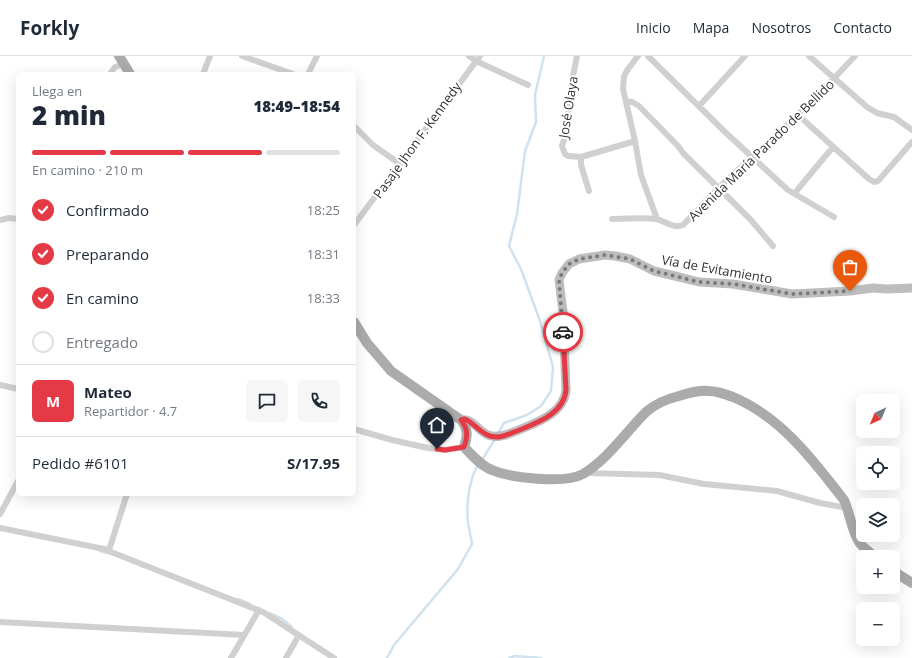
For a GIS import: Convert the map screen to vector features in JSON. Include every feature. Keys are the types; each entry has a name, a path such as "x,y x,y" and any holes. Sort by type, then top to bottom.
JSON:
{"main road":[{"path":"122,60 129,72"},
{"name":"Vía de Evitamiento","path":"356,325 367,343 391,371 461,420 465,419 483,433 490,436 500,437 531,425 548,416 562,403 566,396 563,312 559,280 569,264 579,259 605,255 615,256 630,259 654,271 699,282 733,284 792,294 850,291 874,288 912,288"},
{"path":"461,420 467,431 464,447 484,466 493,471 521,477 564,480 584,473 600,461 652,406 660,402 698,391 717,392 741,401 754,408 792,438 809,456 844,500 859,542 866,550"},
{"path":"900,575 912,583"}],"street":[{"path":"204,72 210,56"},
{"path":"242,56 287,72"},
{"path":"309,72 317,56"},
{"path":"469,56 478,59 528,85"},
{"name":"José Olaya","path":"577,56 570,91 568,126 562,146 564,154 568,156 581,157"},
{"path":"638,56 624,76 623,89 641,175 657,219"},
{"path":"648,56 725,132 754,156 778,181 795,194 834,217"},
{"path":"699,106 745,56"},
{"path":"809,56 867,107 877,113 894,117 912,130"},
{"name":"Avenida María Parado de Bellido","path":"612,219 657,219 674,226 683,225 718,188 798,115 855,56"},
{"name":"Pasaje Jhon F. Kennedy","path":"356,222 478,59"},
{"path":"111,72 122,60"},
{"path":"626,101 632,102 639,106 684,154 750,219 773,246"},
{"path":"798,115 874,182 878,181 912,142"},
{"path":"356,128 373,145 400,164"},
{"path":"589,191 581,165 581,157 635,141"},
{"path":"795,194 833,147"},
{"path":"0,220 9,218 16,219"},
{"path":"0,385 16,389"},
{"path":"356,430 428,448 445,450 464,447"},
{"path":"584,473 659,475 704,484 777,491 820,503 847,508"},
{"path":"0,514 16,486"},
{"path":"106,550 110,547 126,496"},
{"path":"0,528 106,550 259,610 334,658"},
{"path":"231,658 259,610"},
{"path":"0,622 244,635"},
{"path":"286,658 299,635"}],"waterway":[{"path":"497,435 504,423 527,415 541,406 551,391 553,367 540,321 521,269 509,246 517,214 525,151 536,122 535,95 544,56"},
{"path":"482,460 495,439"},
{"path":"387,658 394,645 458,569 472,544 467,508 473,476 479,464"},
{"path":"100,551 107,553"},
{"path":"238,599 250,604"},
{"path":"269,613 281,618 292,627"},
{"path":"509,658 515,656 541,658"}],"way so far":[{"path":"563,332 563,312 559,280 562,273 569,264 579,259 596,255 615,256 630,259 641,266 654,271 699,282 733,284 772,292 792,294 850,291"}],"route":[{"path":"437,449 445,450 464,447 467,431 461,420 465,419 483,433 490,436 500,437 531,425 556,410 566,396 563,332"}]}
